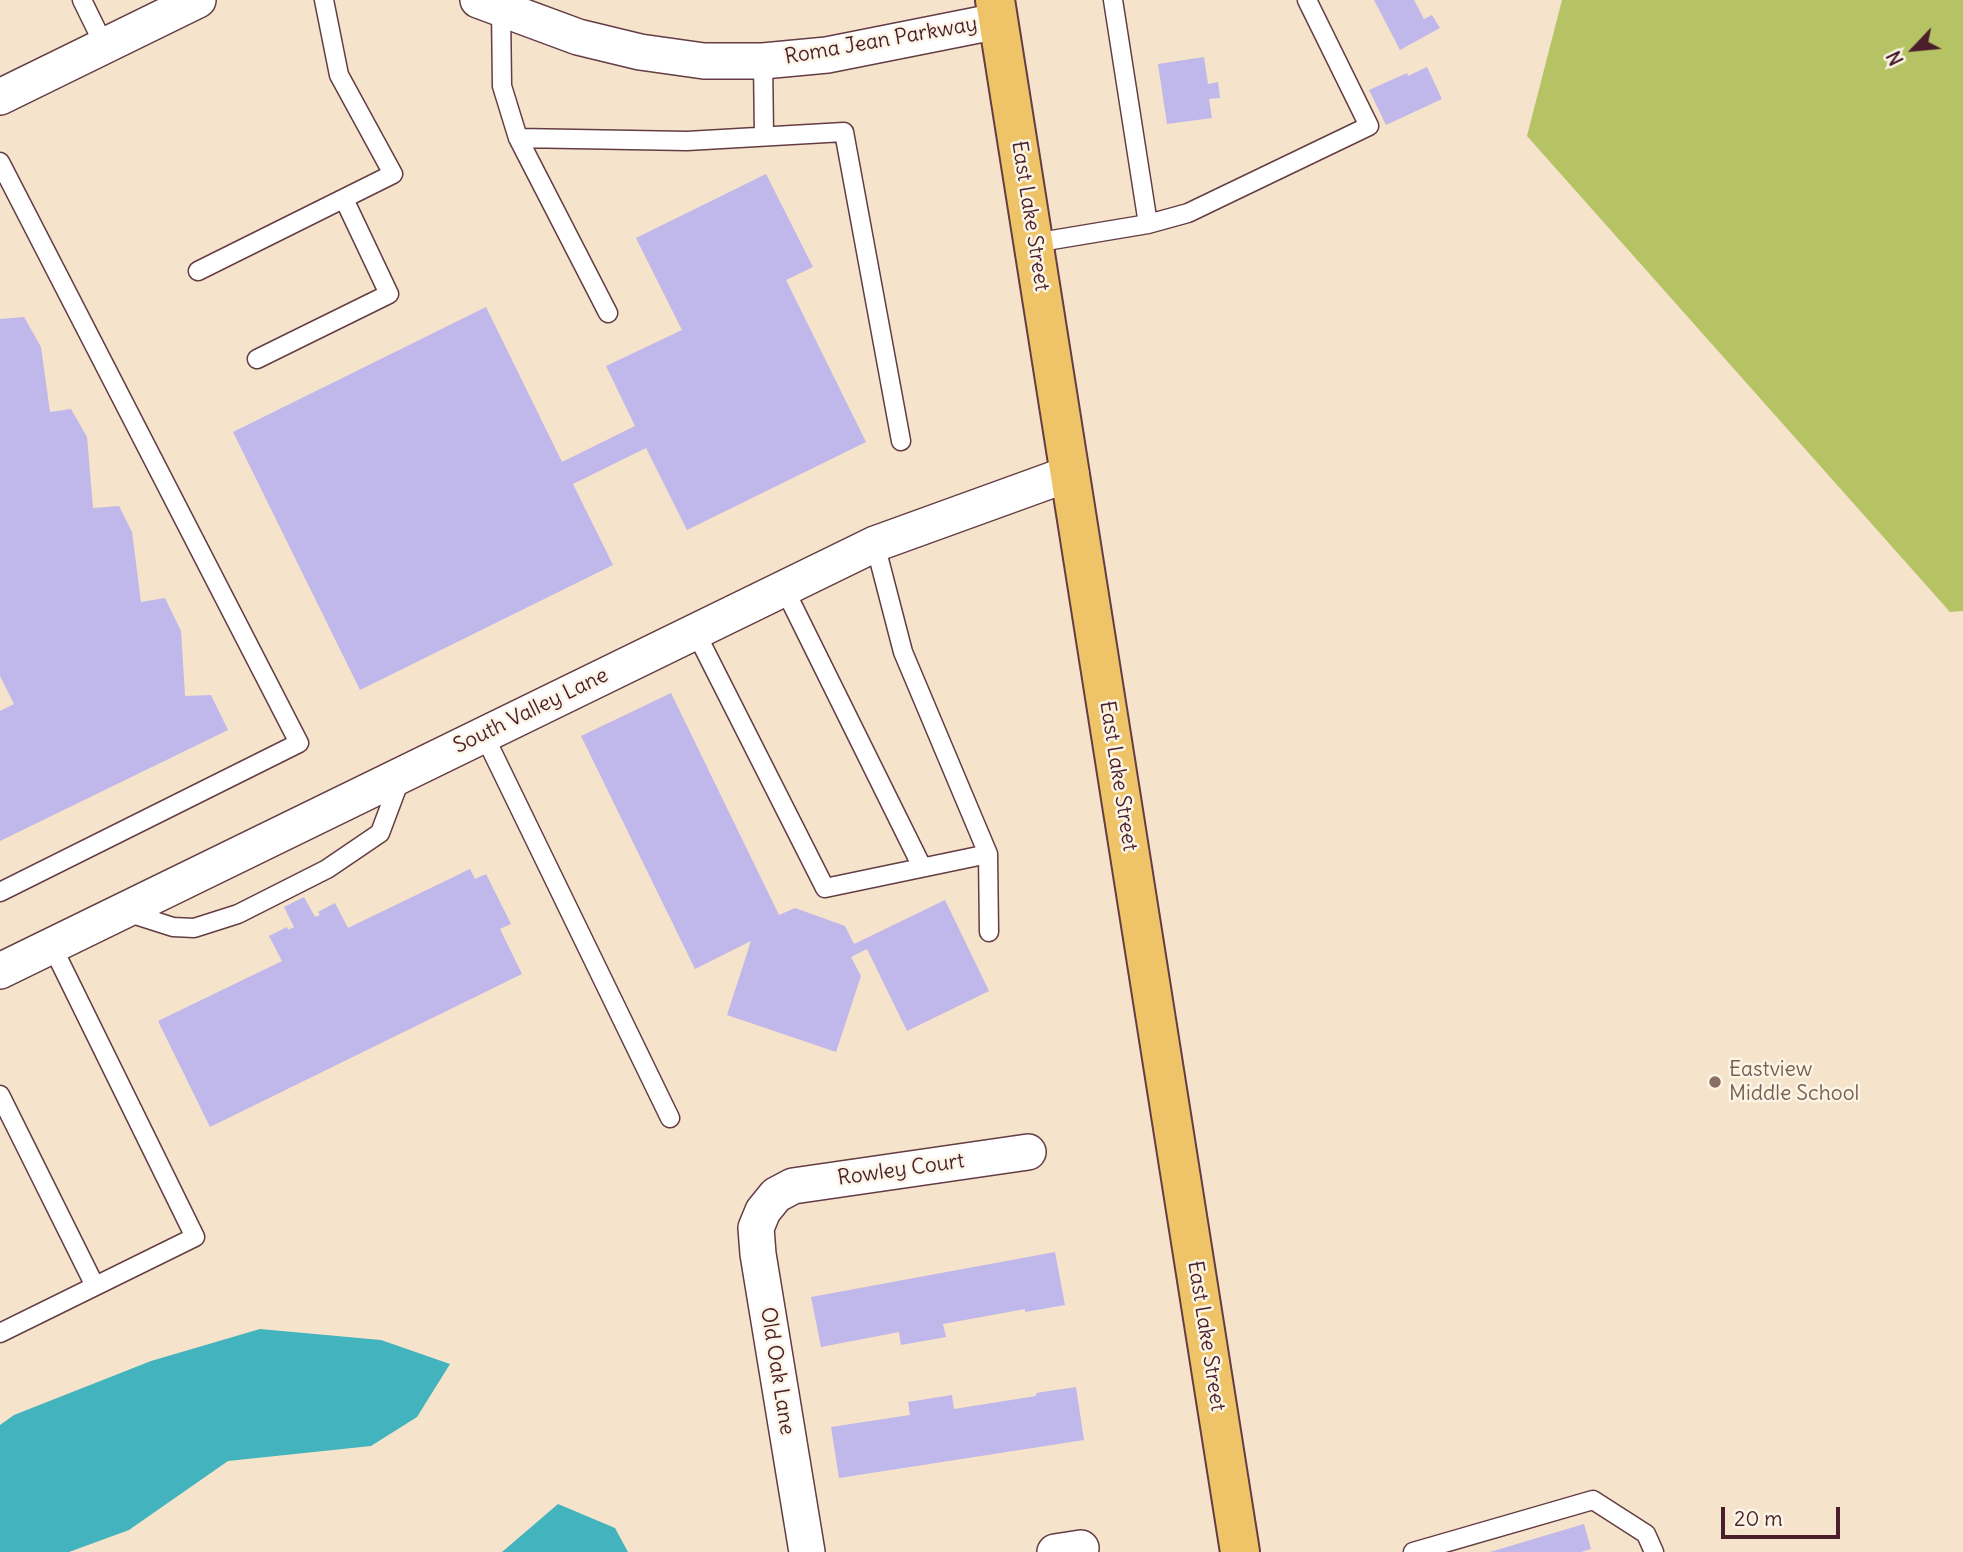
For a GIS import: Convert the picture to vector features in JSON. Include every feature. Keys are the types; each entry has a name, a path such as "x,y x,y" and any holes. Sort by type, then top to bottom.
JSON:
{"highway":[{"name":"East Lake Street","path":"997,10 1240,1552"}],"street":[{"path":"0,97 198,0"},
{"name":"Roma Jean Parkway","path":"490,4 578,37 640,52 704,61 763,61 827,55 997,10"},
{"name":"South Valley Lane","path":"0,971 875,544 1071,473"},
{"name":"Rowley Court","path":"776,1195 793,1186 1028,1152"},
{"name":"Old Oak Lane","path":"776,1195 763,1211 756,1228 758,1254 807,1552"}],"lane":[{"path":"82,0 104,45"},
{"path":"198,271 393,174 339,75 324,0"},
{"path":"1113,0 1148,224"},
{"path":"1034,243 1148,224 1188,213 1369,126 1307,0"},
{"path":"490,4 502,86 518,138 608,313"},
{"path":"763,61 764,136"},
{"path":"518,138 687,141 844,132 901,441"},
{"path":"0,162 299,743 0,892"},
{"path":"257,359 389,294 344,199"},
{"path":"875,544 903,652 988,854 989,932"},
{"path":"784,588 922,867"},
{"path":"695,631 825,888 988,854"},
{"path":"484,735 670,1118"},
{"path":"122,911 173,927 194,928 238,914 327,869 380,833 402,774"},
{"path":"0,1333 195,1237 51,946"},
{"path":"0,1095 95,1286"},
{"path":"1413,1552 1593,1500 1646,1534 1654,1552"}],"green space":[{"path":"1562,0 1963,0 1963,611 1950,612 1527,136"}],"water":[{"path":"260,1329 381,1340 450,1364 417,1417 371,1446 228,1461 129,1530 69,1552 0,1552 0,1425 14,1415 151,1361"},
{"path":"558,1504 615,1528 628,1552 502,1552"}],"building":[{"path":"1374,0 1414,0 1424,19 1432,15 1440,28 1400,50"},
{"path":"1204,57 1208,84 1218,82 1220,98 1209,99 1212,118 1167,124 1158,64"},
{"path":"1427,67 1442,99 1386,125 1369,90"},
{"path":"766,174 813,267 786,280 866,442 687,530 646,448 573,484 613,565 360,690 233,432 486,307 562,462 635,426 606,366 682,330 636,238"},
{"path":"24,317 41,347 50,412 71,409 87,437 93,508 119,506 132,532 141,602 165,598 181,631 185,696 211,695 228,730 0,841 0,711 14,704 0,676 0,319"},
{"path":"671,693 779,915 795,908 845,926 854,944 945,900 989,991 907,1031 867,949 851,957 861,976 836,1052 727,1015 751,941 695,969 581,736"},
{"path":"470,869 475,879 486,874 511,924 500,929 522,974 210,1127 158,1021 282,961 269,936 287,927 288,930 294,927 284,907 304,897 315,917 320,915 318,912 335,903 348,928"},
{"path":"1055,1252 1065,1305 1025,1312 1025,1309 943,1324 946,1337 901,1345 899,1332 821,1347 811,1297"},
{"path":"1076,1387 1084,1440 839,1478 831,1427 910,1415 908,1402 952,1395 954,1409"},
{"path":"1584,1524 1591,1549 1581,1552 1490,1552"}],"place":[{"name":"Eastview Middle School","path":"1715,1082"}]}
